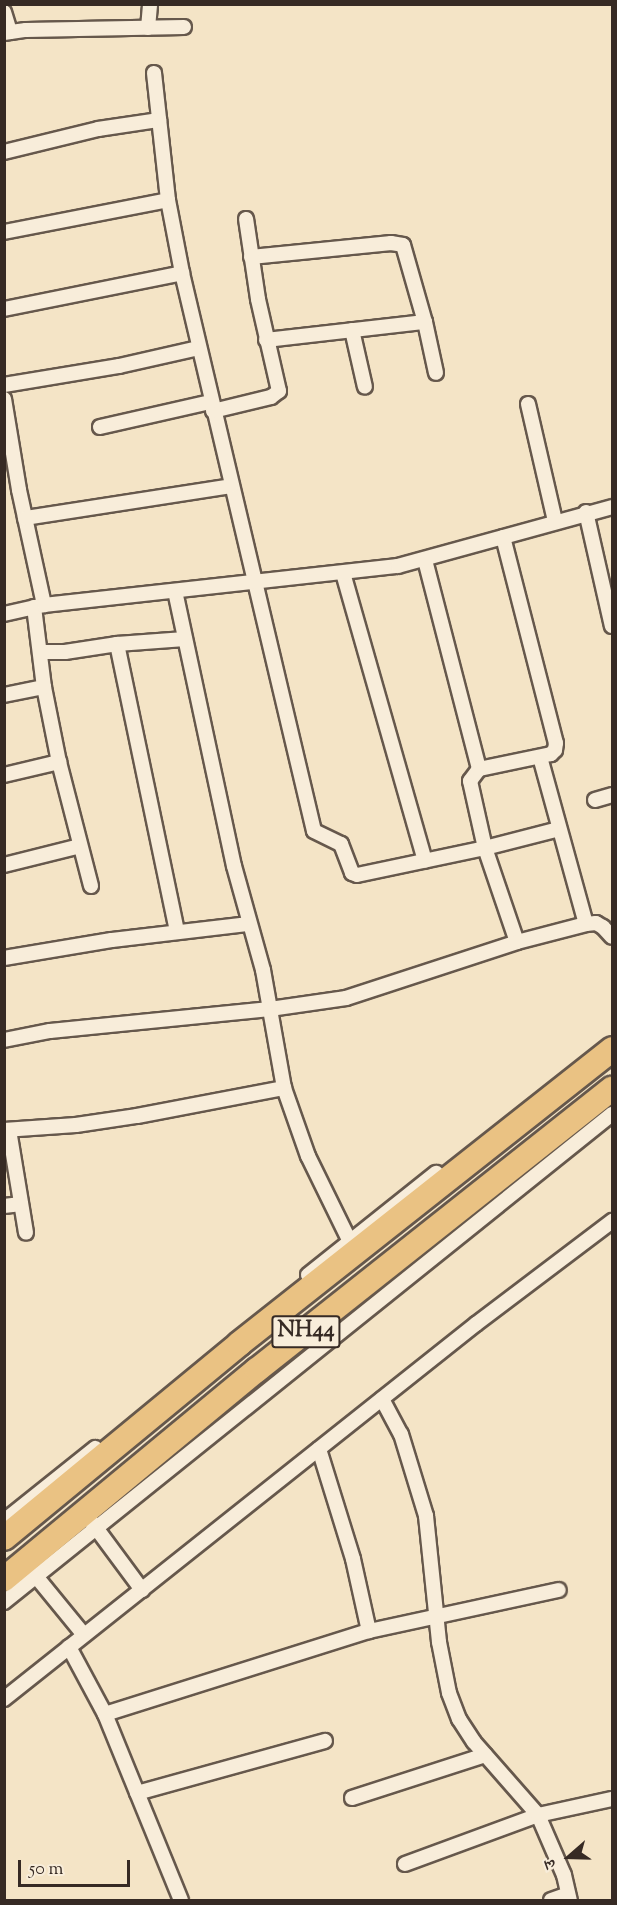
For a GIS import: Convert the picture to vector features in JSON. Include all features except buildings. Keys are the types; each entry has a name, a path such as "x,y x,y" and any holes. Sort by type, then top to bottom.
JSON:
{"highway":[{"name":"NH44","path":"4,1538 239,1344 352,1247 612,1049"},
{"name":"NH44","path":"4,1579 30,1569 90,1520 257,1370 612,1089"}],"street":[{"path":"148,28 150,4"},
{"path":"4,12 7,33 184,27"},
{"path":"154,73 168,200 182,273 314,831 341,844 352,873 357,875 485,848 559,829"},
{"path":"4,152 89,131 159,120"},
{"path":"4,232 168,200"},
{"path":"100,427 277,395 279,385 266,340 246,219"},
{"path":"251,257 398,242 406,250 436,373"},
{"path":"4,309 182,273"},
{"path":"266,340 425,322"},
{"path":"352,330 365,387"},
{"path":"4,386 118,366 198,348"},
{"path":"4,399 12,491 25,518 39,606 40,652 44,687 59,762 91,886"},
{"path":"528,404 555,521"},
{"path":"25,518 231,486"},
{"path":"4,614 39,606 343,573 425,560 586,512 612,507"},
{"path":"586,512 612,626"},
{"path":"503,537 556,743 555,750 551,754 479,769 470,781 485,848 517,942"},
{"path":"425,560 479,769"},
{"path":"343,573 424,861"},
{"path":"175,591 234,866 264,970 284,1088 308,1156 352,1247"},
{"path":"40,652 65,652 117,644 186,639"},
{"path":"117,644 177,932"},
{"path":"4,695 44,687"},
{"path":"540,757 586,924"},
{"path":"4,774 59,762"},
{"path":"595,800 612,795"},
{"path":"4,865 80,846"},
{"path":"4,1040 51,1031 270,1009 346,998 517,942 586,924 596,923 612,937"},
{"path":"4,958 48,949 249,924"},
{"path":"4,1521 352,1247 612,1035"},
{"path":"26,1233 7,1130 76,1125 127,1118 284,1088"},
{"path":"142,1590 90,1520 612,1114"},
{"path":"4,1206 21,1204"},
{"path":"4,1699 382,1399 612,1221"},
{"path":"382,1399 401,1434 426,1516 439,1641 449,1693 459,1719 485,1755 538,1815 564,1875 569,1897 551,1900"},
{"path":"319,1449 353,1559 369,1631"},
{"path":"4,1602 30,1569 84,1635"},
{"path":"105,1714 369,1631 559,1590"},
{"path":"69,1647 105,1714 182,1900"},
{"path":"137,1793 325,1741"},
{"path":"352,1798 485,1755"},
{"path":"405,1864 538,1815 612,1799"}]}
